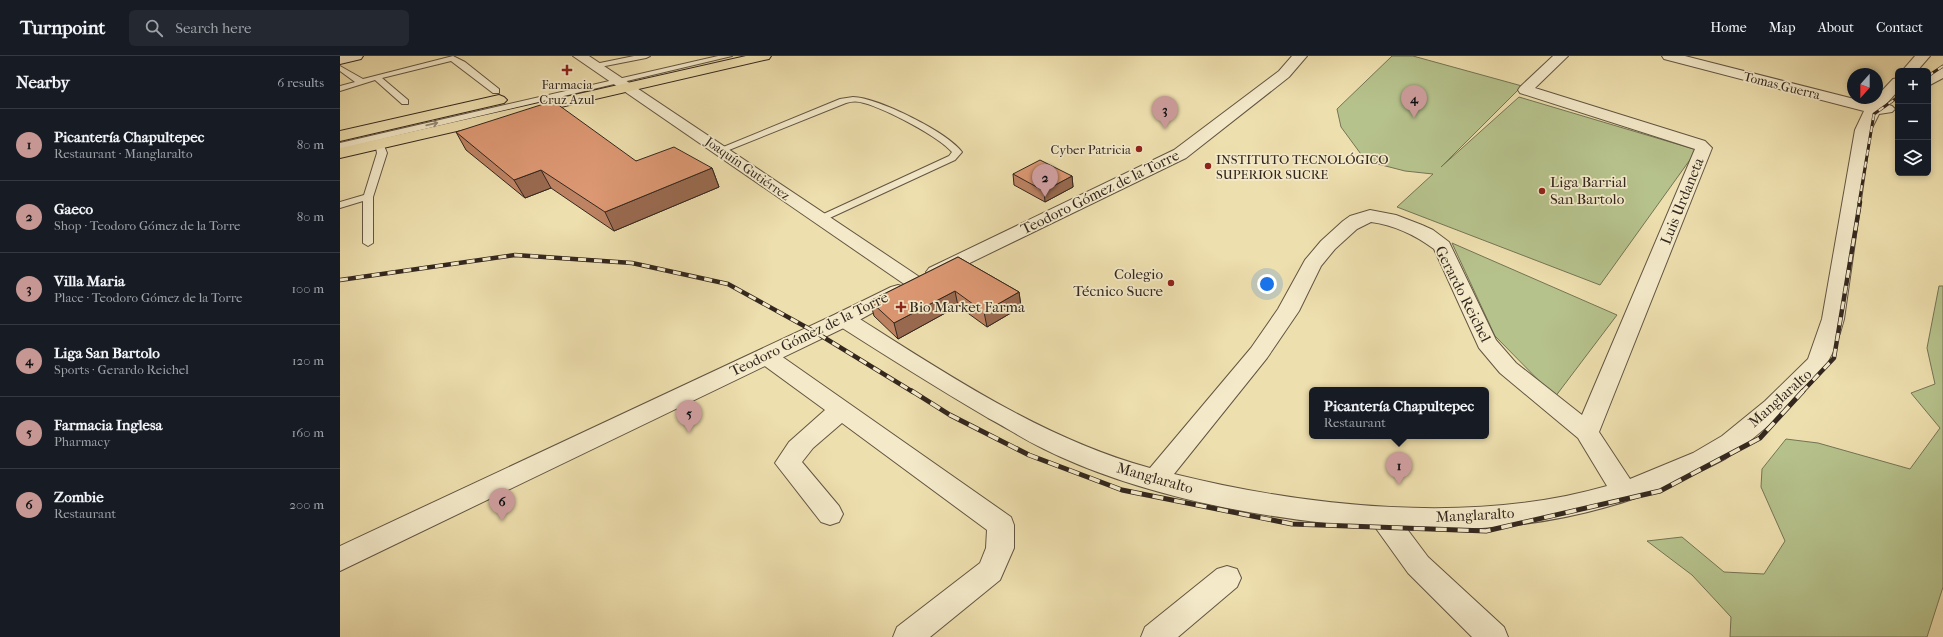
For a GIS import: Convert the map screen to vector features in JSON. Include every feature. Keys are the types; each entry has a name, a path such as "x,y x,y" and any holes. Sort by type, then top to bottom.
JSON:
{"main road":[{"path":"340,153 617,80 697,56"},
{"path":"340,137 617,80 764,56"}],"street":[{"path":"340,60 356,56"},
{"name":"Joaquín Gutiérrez","path":"580,56 914,282"},
{"name":"Teodoro Gómez de la Torre","path":"340,559 844,319 914,282 1180,154 1284,74 1300,56"},
{"name":"Luis Urdaneta","path":"1561,56 1525,90 1699,144 1704,148 1587,432"},
{"name":"Tomas Guerra","path":"1672,56 1873,109"},
{"path":"1912,68 1923,56"},
{"path":"1931,74 1936,62"},
{"name":"Manglaralto","path":"844,319 926,371 1034,433 1102,462 1155,480 1286,508 1383,518 1483,517 1555,508 1624,492 1680,471 1725,446 1791,390 1812,370 1820,359 1833,319 1862,130 1873,109 1895,85"},
{"path":"1873,109 1886,109 1896,104"},
{"name":"Gerardo Reichel","path":"1155,480 1259,353 1288,311 1312,264 1342,231 1357,220 1364,217 1382,218 1403,224 1426,234 1442,246 1487,343 1495,354 1508,368 1587,432 1624,492"},
{"path":"766,356 1001,525 1000,548 990,571 908,637"},
{"path":"830,514 788,463 791,456 798,449 841,410"},
{"path":"1383,518 1418,565 1493,637"},
{"path":"1156,637 1227,578"}],"lane":[{"path":"595,66 646,56"},
{"path":"340,146 617,80 710,56"},
{"path":"617,80 728,56"},
{"path":"340,89 427,63 452,58 462,64 496,91"},
{"path":"340,68 358,80 373,79 405,102"},
{"path":"721,150 843,101 855,98 869,102 891,112 949,143 957,152 952,158 821,219"},
{"path":"368,243 368,197 382,153 379,143"},
{"path":"340,205 368,197"}],"green space":[{"name":"Liga Barrial San Bartolo","path":"1392,56 1413,56 1522,86 1441,167 1519,97 1697,150 1600,285 1397,207 1433,174 1405,171 1366,161 1341,127 1337,109"},
{"path":"1452,243 1617,315 1555,397 1495,336"},
{"path":"1939,286 1943,286 1943,587 1927,637 1730,637 1731,617 1692,575 1647,541 1682,537 1724,572 1764,574 1785,541 1761,487 1762,469 1786,439 1818,443 1910,469 1940,428 1911,393 1935,384 1927,348"}],"building":[{"path":"553,101 636,161 674,147 712,168 605,212 541,170 514,180 456,132"},
{"path":"1040,160 1072,176 1044,191 1013,174"},
{"path":"958,257 1019,292 984,312 955,291 894,323 870,301"}],"railway":[{"path":"1931,74 1943,66"},
{"path":"1859,203 1874,114 1895,99"},
{"path":"1802,392 1834,358 1860,202"},
{"path":"340,280 515,255 632,263 728,284 815,332 913,392"},
{"path":"912,391 950,415 1029,455 1122,490 1292,524 1486,531 1660,491 1760,438 1803,391"}],"place":[{"name":"Farmacia Cruz Azul","path":"567,70"},
{"name":"Liga San Bartolo","path":"1414,118"},
{"name":"Villa Maria","path":"1165,129"},
{"name":"Cyber Patricia","path":"1139,149"},
{"name":"INSTITUTO TECNOLÓGICO SUPERIOR SUCRE","path":"1208,166"},
{"name":"Liga Barrial San Bartolo","path":"1542,191"},
{"name":"Gaeco","path":"1045,197"},
{"name":"Colegio Técnico Sucre","path":"1171,283"},
{"name":"Bio Market Farma","path":"901,307"},
{"name":"Farmacia Inglesa","path":"689,433"},
{"name":"Picantería Chapultepec","path":"1399,485"},
{"name":"Zombie","path":"502,521"}]}
